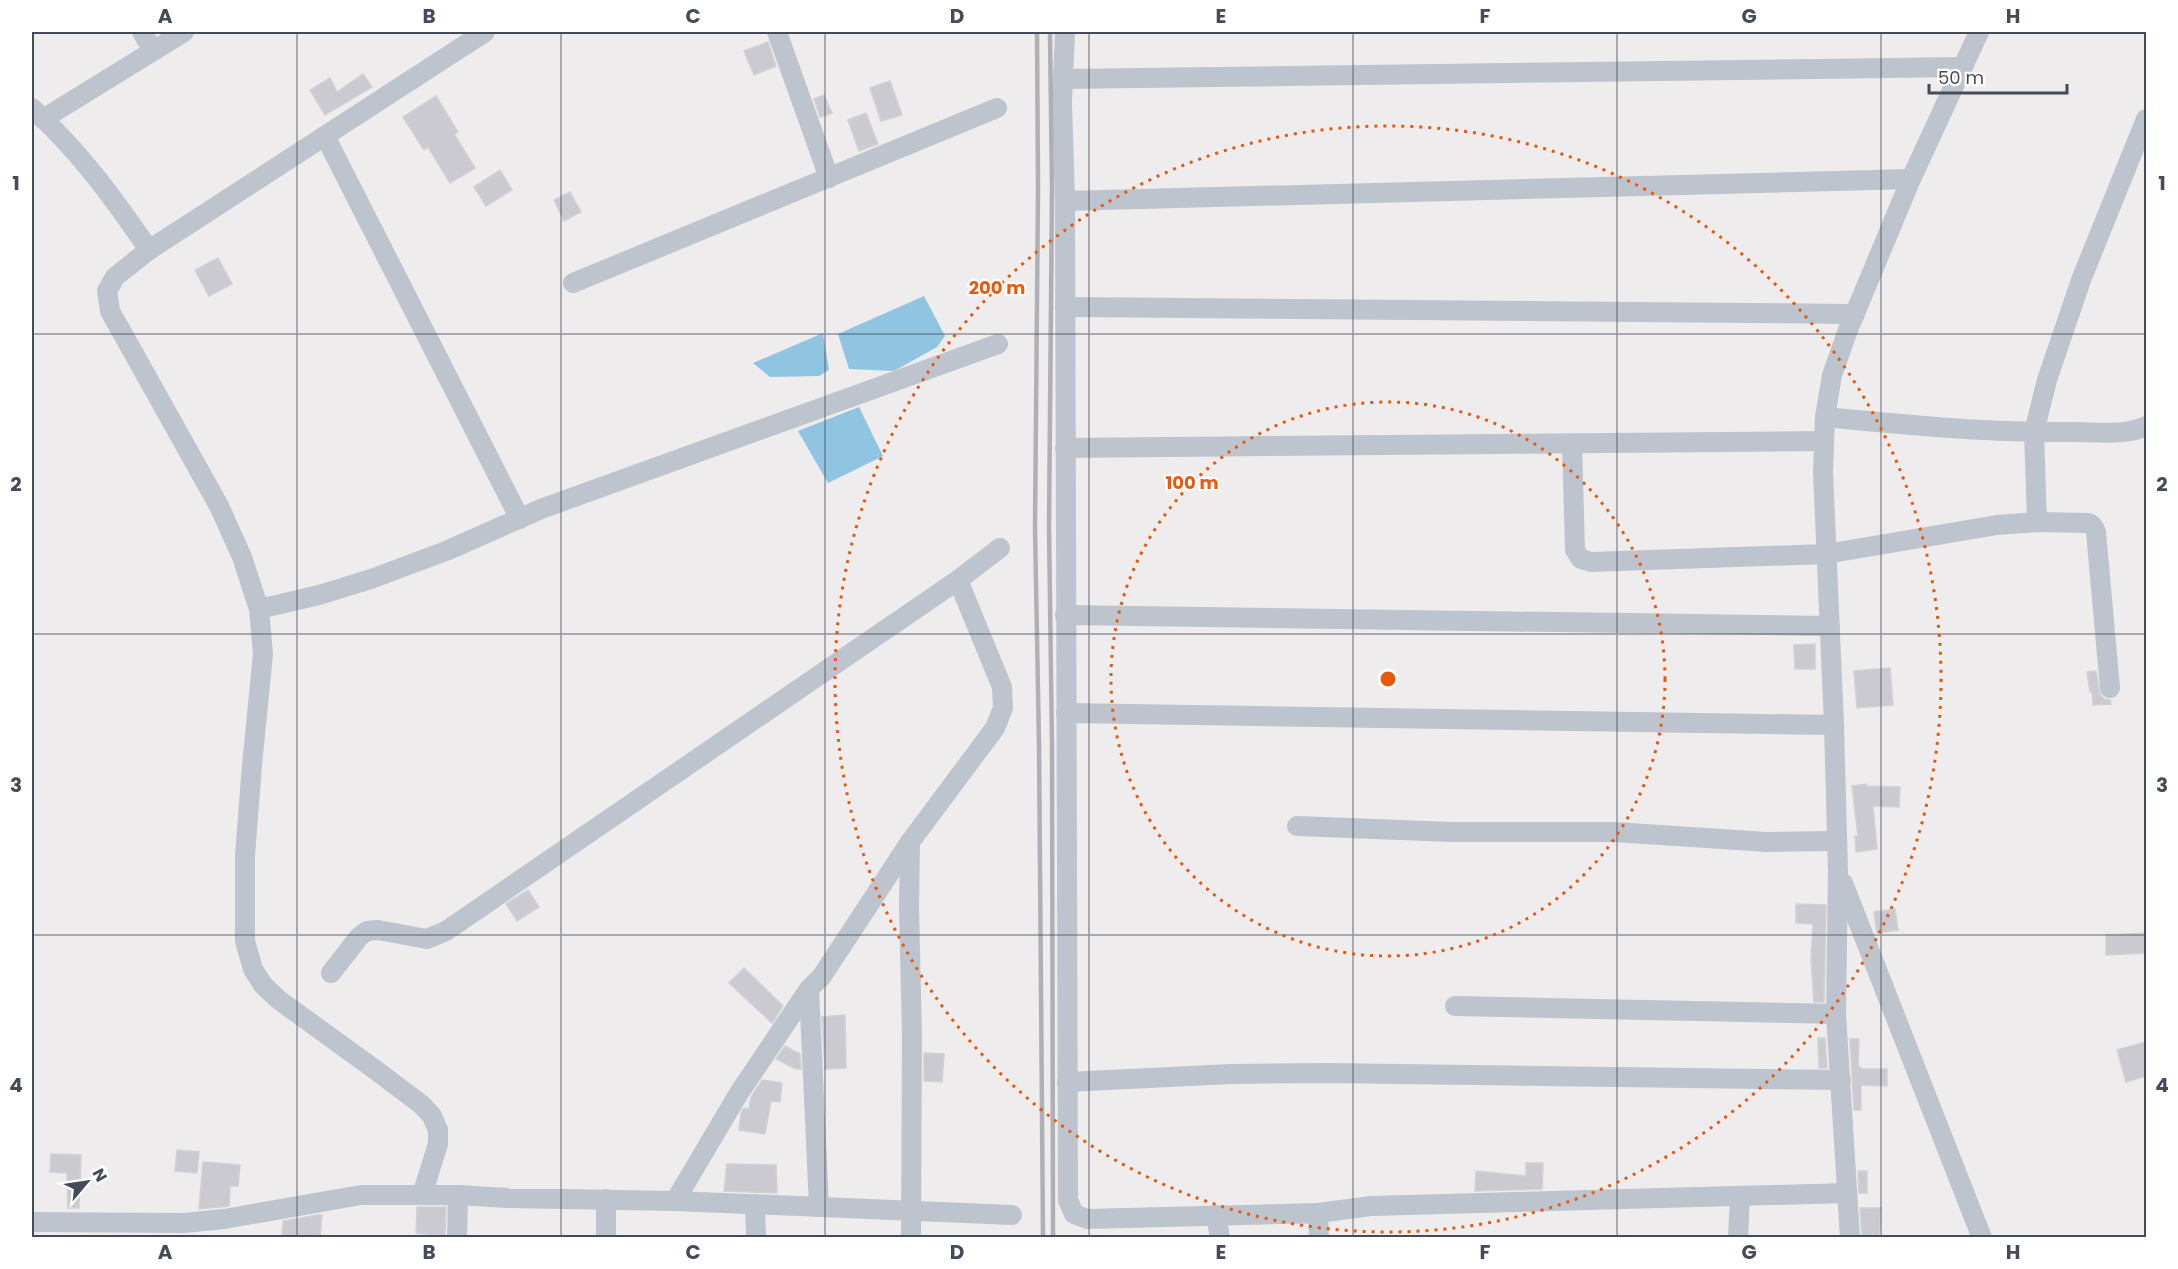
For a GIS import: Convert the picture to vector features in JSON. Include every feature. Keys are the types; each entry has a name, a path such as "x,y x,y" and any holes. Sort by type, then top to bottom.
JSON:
{"street":[{"path":"142,32 153,51"},
{"path":"149,250 115,200 78,153 37,113 184,32"},
{"path":"422,1195 438,1144 438,1130 432,1116 422,1105 279,1000 263,985 253,969 245,941 245,855 263,654 260,609 242,557 219,506 110,311 107,291 115,277 149,250 485,32"},
{"path":"777,32 829,178"},
{"path":"1065,32 1063,79 1066,1082 1068,1200 1074,1214 1087,1219 1318,1213 1371,1206 1847,1193"},
{"path":"1850,1238 1836,1014 1838,871 1823,472 1825,417 1832,375 1855,314 1911,179 1979,32"},
{"path":"1063,79 1963,67"},
{"path":"573,283 997,108"},
{"path":"2037,522 2034,432 2047,380 2081,280 2146,119"},
{"path":"325,136 520,519"},
{"path":"1065,201 1911,179"},
{"path":"1065,306 1855,314"},
{"path":"260,609 320,595 371,579 446,551 541,509 998,344"},
{"path":"1825,417 1964,430 2034,432 2113,432 2140,429 2146,426"},
{"path":"1065,448 1824,441"},
{"path":"1572,444 1575,550 1581,559 1590,562 1826,554 1997,525 2037,522 2088,523 2096,532 2110,688"},
{"path":"331,973 359,937 367,931 378,930 427,939 446,932 958,580 1000,548"},
{"path":"675,1201 739,1093 809,989 822,976 910,842 995,728 1003,708 1002,687 958,580"},
{"path":"1065,615 1830,626"},
{"path":"1065,713 1834,725"},
{"path":"1297,826 1452,832 1615,832 1767,842 1837,841"},
{"path":"910,842 912,1037 910,1238"},
{"path":"1838,871 1982,1238"},
{"path":"809,989 819,1207"},
{"path":"1455,1006 1836,1014"},
{"path":"1066,1082 1231,1074 1327,1073 1841,1080"},
{"path":"32,1222 184,1230 224,1219 361,1195 458,1195 754,1203 1012,1215"},
{"path":"457,1238 458,1195"},
{"path":"1738,1238 1740,1196"},
{"path":"606,1199 606,1238"},
{"path":"754,1203 756,1238"},
{"path":"1318,1213 1319,1238"},
{"path":"1216,1215 1220,1238"}],"water":[{"path":"924,296 945,336 937,347 894,371 849,369 838,334"},
{"path":"823,333 829,370 819,376 770,377 753,363"},
{"path":"859,407 883,456 828,483 798,431"}],"building":[{"path":"768,42 776,66 754,75 744,51"},
{"path":"363,74 372,87 325,115 310,90 330,78 337,92"},
{"path":"890,81 902,115 881,121 870,88"},
{"path":"824,95 832,113 820,117 814,99"},
{"path":"436,96 458,132 454,134 475,168 450,183 428,147 424,150 403,117"},
{"path":"866,113 878,144 859,151 848,120"},
{"path":"500,170 512,190 486,206 474,187"},
{"path":"570,192 581,212 564,221 554,200"},
{"path":"218,258 232,284 209,296 195,270"},
{"path":"1815,644 1815,669 1795,669 1794,645"},
{"path":"1890,668 1893,705 1857,708 1854,671"},
{"path":"2096,671 2100,694 2104,699 2110,700 2111,704 2093,705 2087,672"},
{"path":"1867,784 1867,786 1900,787 1899,807 1873,806 1877,849 1856,852 1855,836 1858,836 1852,786"},
{"path":"528,890 539,907 517,921 506,904"},
{"path":"1796,904 1826,905 1824,1002 1814,1002 1811,959 1813,924 1796,923"},
{"path":"1895,909 1898,930 1877,933 1874,912"},
{"path":"2146,933 2146,953 2106,955 2106,935"},
{"path":"744,968 783,1006 772,1023 729,983"},
{"path":"845,1015 846,1068 825,1069 822,1017"},
{"path":"1818,1038 1825,1038 1827,1068 1819,1068"},
{"path":"1850,1039 1859,1039 1858,1067 1887,1069 1887,1086 1861,1085 1861,1110 1854,1110"},
{"path":"2146,1042 2146,1076 2126,1082 2117,1050"},
{"path":"785,1046 800,1054 801,1069 796,1069 776,1059"},
{"path":"924,1053 944,1054 942,1082 924,1081"},
{"path":"762,1080 782,1083 780,1102 771,1101 765,1134 739,1130 741,1113 744,1108 749,1109 751,1097"},
{"path":"177,1150 199,1152 197,1173 175,1171"},
{"path":"51,1154 81,1155 79,1208 68,1208 67,1173 50,1172"},
{"path":"203,1162 240,1165 238,1186 230,1186 229,1206 199,1209"},
{"path":"1526,1163 1543,1163 1542,1189 1475,1191 1476,1171 1526,1176"},
{"path":"727,1164 776,1165 777,1193 724,1191"},
{"path":"1858,1171 1867,1171 1867,1193 1859,1193"},
{"path":"417,1207 446,1207 445,1236 416,1233"},
{"path":"1860,1208 1881,1208 1879,1238 1862,1238"},
{"path":"322,1215 320,1238 282,1238 283,1221"}],"railway":[{"path":"1037,32 1035,529 1043,1238"},
{"path":"1050,32 1052,190 1049,528 1053,1238"}]}
